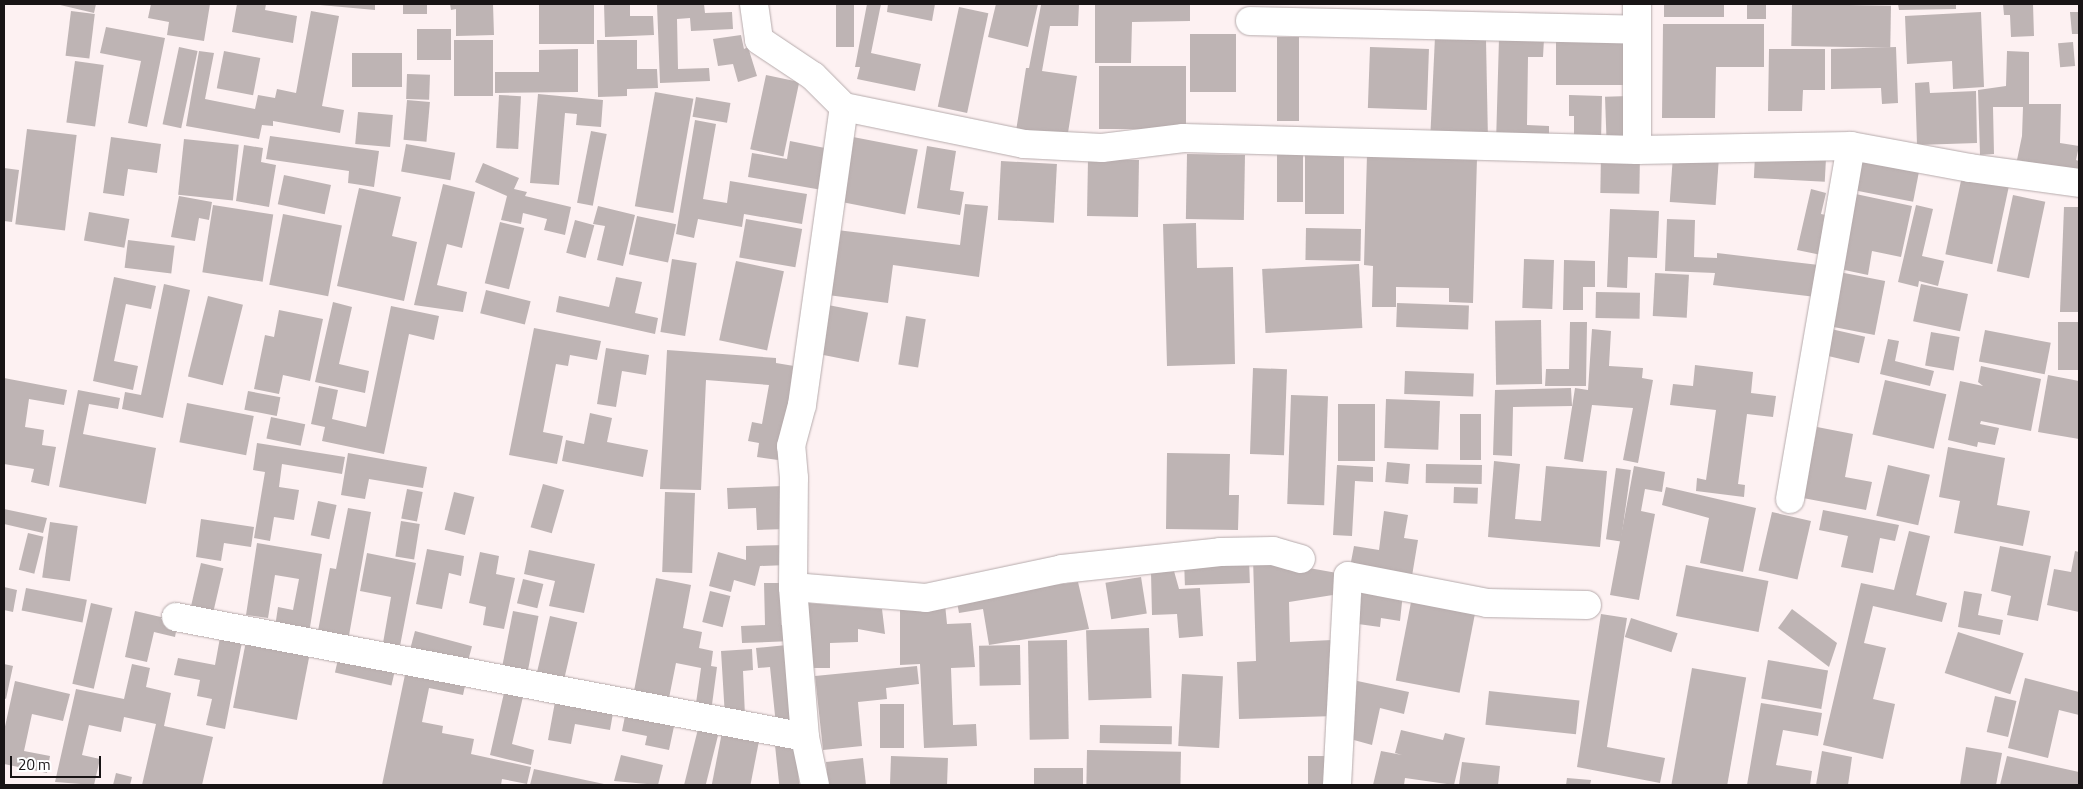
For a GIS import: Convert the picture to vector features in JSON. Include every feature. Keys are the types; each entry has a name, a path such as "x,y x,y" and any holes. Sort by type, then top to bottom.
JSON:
{"street":[{"path":"754,4 759,40 813,76 844,107 1034,144 1102,148 1183,138 1637,150 1851,146 1970,168 2079,183"},
{"path":"1250,21 1637,17 1637,150"},
{"path":"815,785 806,737 793,587 794,478 791,446 802,405 844,107"},
{"path":"1790,499 1851,146"},
{"path":"793,587 926,598 1062,570 1210,554 1273,551 1301,559"},
{"path":"1337,785 1348,576 1487,603 1587,605"},
{"path":"176,617 806,737"}],"building":[{"path":"56,4 96,4 94,13"},
{"path":"151,4 210,4 204,41 167,35 169,22 148,18"},
{"path":"237,4 266,4 265,10 297,16 293,43 232,32"},
{"path":"309,4 375,4 375,10"},
{"path":"403,4 427,4 427,14 403,14"},
{"path":"450,4 493,4 494,35 456,36 456,9 451,10"},
{"path":"539,4 594,4 594,44 539,44"},
{"path":"604,4 630,4 630,16 653,16 654,35 605,37"},
{"path":"657,4 704,4 705,13 732,12 733,29 691,31 690,18 677,19 678,69 709,68 710,81 660,83"},
{"path":"836,4 854,4 854,47 836,47"},
{"path":"867,4 881,4 871,53 921,64 915,91 857,79 860,67 855,67"},
{"path":"888,4 935,4 932,21 887,12"},
{"path":"996,4 1038,4 1028,47 988,37"},
{"path":"1079,4 1078,26 1050,26 1042,71 1077,76 1067,139 1016,131 1026,68 1029,68 1041,5"},
{"path":"1095,4 1190,4 1190,21 1132,22 1131,63 1095,63"},
{"path":"1664,4 1724,4 1724,17 1664,17"},
{"path":"1747,4 1766,4 1766,19 1747,19"},
{"path":"1792,4 1891,6 1890,48 1791,46"},
{"path":"1898,4 1956,4 1956,9 1899,10"},
{"path":"2003,4 2033,4 2034,36 2011,37 2010,15 2004,15"},
{"path":"959,7 988,13 967,113 938,107"},
{"path":"71,11 95,14 89,59 66,56"},
{"path":"311,11 339,16 322,106 344,110 340,133 273,121 273,126 262,125 259,139 186,126 199,51 214,53 205,99 255,109 258,95 275,98 277,89 296,93"},
{"path":"1981,12 1984,87 1953,89 1952,61 1907,64 1905,16"},
{"path":"2070,12 2079,12 2079,34 2072,34"},
{"path":"1663,24 1764,24 1764,67 1716,67 1715,118 1662,118"},
{"path":"106,27 165,38 147,127 128,123 141,61 100,53"},
{"path":"417,29 451,29 451,60 417,60"},
{"path":"1190,34 1236,34 1236,92 1190,92"},
{"path":"741,35 744,49 748,47 757,76 738,82 733,64 718,66 713,39"},
{"path":"1277,37 1299,37 1299,121 1277,121"},
{"path":"1435,37 1486,40 1488,141 1430,142"},
{"path":"1556,37 1632,37 1632,85 1556,85"},
{"path":"1499,38 1544,39 1543,57 1528,57 1527,125 1549,126 1549,144 1496,143"},
{"path":"454,40 493,40 493,96 454,96"},
{"path":"597,40 637,40 637,69 657,69 658,88 627,89 627,96 598,97"},
{"path":"2073,42 2075,66 2060,67 2058,43"},
{"path":"179,47 198,51 181,128 163,124"},
{"path":"1370,47 1429,49 1427,110 1368,108"},
{"path":"1896,47 1898,103 1882,104 1881,88 1831,89 1831,49"},
{"path":"578,49 578,92 495,93 495,72 539,72 539,50"},
{"path":"1769,49 1825,49 1825,90 1803,90 1802,111 1768,111"},
{"path":"224,51 260,58 253,95 217,88"},
{"path":"2007,51 2029,52 2029,104 2061,104 2060,143 2079,146 2076,160 2079,161 2079,171 2017,160 2022,136 2023,107 1993,107 1994,154 1980,155 1978,90 2006,86"},
{"path":"352,53 402,53 402,87 352,87"},
{"path":"75,61 104,65 95,126 66,122"},
{"path":"1099,66 1186,66 1186,129 1099,129"},
{"path":"407,74 430,75 429,100 406,99"},
{"path":"766,75 799,82 783,156 750,149"},
{"path":"1929,82 1930,93 1976,91 1977,143 1917,145 1915,83"},
{"path":"655,92 693,99 673,213 635,206"},
{"path":"538,94 603,100 601,127 576,125 577,114 565,113 559,185 530,183"},
{"path":"499,95 521,96 518,149 496,148"},
{"path":"1569,95 1602,96 1601,142 1574,142 1574,116 1569,116"},
{"path":"1629,96 1631,143 1607,144 1605,97"},
{"path":"696,97 730,103 727,123 693,117"},
{"path":"407,100 430,102 426,142 404,140"},
{"path":"358,112 393,115 390,147 355,144"},
{"path":"695,120 716,124 703,199 727,203 730,181 807,194 802,224 744,214 742,227 698,219 694,238 676,234"},
{"path":"27,129 77,135 65,230 15,224"},
{"path":"591,131 607,134 593,206 577,203"},
{"path":"270,136 379,151 374,187 348,183 349,171 266,159"},
{"path":"111,137 161,144 157,173 128,169 124,196 103,193"},
{"path":"853,137 918,150 905,214 840,202"},
{"path":"184,139 239,145 233,200 178,195"},
{"path":"790,141 830,149 822,190 748,177 752,153 787,159"},
{"path":"1277,143 1303,143 1303,202 1277,202"},
{"path":"406,144 455,153 450,180 401,172"},
{"path":"244,145 263,148 261,162 276,165 269,207 236,201"},
{"path":"927,146 956,151 950,190 964,192 960,215 917,208"},
{"path":"1305,148 1344,148 1344,214 1305,214"},
{"path":"1187,154 1245,155 1244,220 1186,219"},
{"path":"1367,154 1477,158 1473,303 1449,302 1449,288 1396,287 1396,307 1372,307 1373,266 1364,265"},
{"path":"1601,154 1640,155 1639,194 1600,193"},
{"path":"1673,155 1719,158 1716,205 1670,202"},
{"path":"1856,155 1920,167 1913,202 1849,189"},
{"path":"1755,156 1826,160 1825,182 1754,178"},
{"path":"1088,159 1139,160 1138,217 1087,216"},
{"path":"1001,161 1057,164 1054,223 998,220"},
{"path":"483,163 519,178 514,189 527,192 525,196 571,207 565,235 544,230 547,219 523,213 521,224 501,220 507,196 475,182"},
{"path":"4,168 19,170 12,222 4,221"},
{"path":"284,175 331,185 325,214 278,204"},
{"path":"1962,176 2009,186 1992,264 1945,254"},
{"path":"443,184 475,192 462,248 447,244 437,285 467,292 463,312 414,305"},
{"path":"359,188 401,197 392,236 417,242 404,301 337,286"},
{"path":"1811,189 1826,193 1821,214 1835,217 1826,256 1797,250"},
{"path":"1851,193 1912,206 1901,257 1872,251 1868,275 1835,268"},
{"path":"2013,195 2045,202 2029,278 1997,271"},
{"path":"179,196 212,202 209,220 199,218 195,241 171,237"},
{"path":"965,204 988,206 979,277 893,265 888,303 828,295 837,230 960,245"},
{"path":"213,205 273,215 263,282 202,272"},
{"path":"1916,205 1933,209 1922,256 1944,261 1938,286 1919,281 1918,287 1898,282"},
{"path":"598,206 635,215 623,266 597,260 605,226 593,224"},
{"path":"2064,207 2079,207 2079,312 2060,312"},
{"path":"1610,209 1659,211 1657,258 1628,257 1627,288 1607,287"},
{"path":"89,212 129,219 124,248 84,241"},
{"path":"283,214 342,225 328,296 269,285"},
{"path":"637,216 676,224 668,262 629,254"},
{"path":"746,219 802,229 795,267 739,257"},
{"path":"1667,219 1695,220 1694,257 1717,258 1717,253 1819,265 1816,297 1713,285 1715,273 1665,271"},
{"path":"575,220 594,225 586,258 566,253"},
{"path":"500,222 524,228 509,289 485,283"},
{"path":"1196,223 1197,268 1233,267 1235,364 1167,366 1163,224"},
{"path":"1306,228 1361,229 1360,261 1305,260"},
{"path":"128,240 175,246 171,274 125,268"},
{"path":"672,259 697,263 685,336 660,332"},
{"path":"1524,259 1554,260 1552,309 1522,308"},
{"path":"1564,260 1595,261 1595,287 1583,287 1583,310 1563,310"},
{"path":"736,261 784,271 767,350 719,340"},
{"path":"1359,264 1362,328 1265,333 1262,269"},
{"path":"1839,272 1885,281 1875,335 1829,326"},
{"path":"1655,273 1689,275 1687,318 1653,316"},
{"path":"114,277 156,286 151,309 126,304 114,361 138,366 133,390 93,381"},
{"path":"616,277 642,282 635,313 658,318 655,334 556,312 559,296 609,307"},
{"path":"164,284 190,290 163,418 122,409 125,392 141,395"},
{"path":"1921,284 1968,294 1960,331 1913,321"},
{"path":"486,290 531,301 525,324 480,313"},
{"path":"1596,292 1640,293 1640,319 1596,318"},
{"path":"208,296 243,305 223,385 188,377"},
{"path":"333,302 352,307 339,364 369,371 365,393 315,382"},
{"path":"1397,303 1469,306 1468,329 1396,327"},
{"path":"828,305 868,313 859,362 818,354"},
{"path":"391,306 439,316 434,340 409,334 384,454 322,441 325,427 311,424 319,386 338,390 332,419 366,427"},
{"path":"279,310 323,319 310,381 283,375 279,394 254,389 265,335 274,337"},
{"path":"906,316 926,319 918,368 898,364"},
{"path":"1541,320 1542,384 1496,385 1495,321"},
{"path":"1570,322 1587,322 1586,386 1545,386 1546,369 1569,369"},
{"path":"2058,322 2079,322 2079,370 2058,370"},
{"path":"534,328 601,341 597,360 570,355 568,366 556,364 543,432 563,436 557,464 509,455"},
{"path":"1592,329 1611,331 1609,366 1643,368 1642,378 1653,380 1638,463 1623,460 1633,408 1592,405 1583,462 1564,459 1575,388 1588,390"},
{"path":"1831,329 1865,337 1859,363 1825,355"},
{"path":"1985,330 2051,343 2045,374 1979,361"},
{"path":"1931,332 1960,337 1954,371 1925,365"},
{"path":"1888,339 1899,341 1895,361 1934,371 1930,386 1880,374"},
{"path":"606,348 649,355 646,375 622,371 616,407 597,404"},
{"path":"667,350 776,358 776,363 800,367 785,461 757,457 759,443 748,441 752,422 762,424 769,385 706,380 701,490 660,489"},
{"path":"1695,365 1753,372 1751,393 1776,396 1773,417 1747,414 1738,484 1745,485 1744,497 1696,491 1697,478 1706,480 1716,410 1670,405 1673,384 1693,386"},
{"path":"1981,366 2041,379 2031,431 1981,421 1980,424 1999,428 1995,445 1978,442 1977,447 1948,440 1960,381 1983,386 1978,382"},
{"path":"1253,368 1287,369 1284,455 1250,454"},
{"path":"1405,371 1474,373 1473,396 1404,394"},
{"path":"2048,375 2079,381 2079,439 2038,432"},
{"path":"4,378 67,390 64,405 29,399 25,427 44,430 42,445 56,447 49,486 31,482 34,469 4,464"},
{"path":"1885,380 1946,394 1934,449 1872,435"},
{"path":"1571,388 1572,406 1513,407 1512,456 1493,455 1495,390"},
{"path":"78,390 120,398 118,409 89,404 83,434 156,448 146,504 59,487"},
{"path":"248,391 280,397 277,416 244,410"},
{"path":"1291,395 1328,396 1324,505 1287,504"},
{"path":"1386,399 1440,401 1438,450 1384,448"},
{"path":"187,403 254,416 246,455 179,442"},
{"path":"1338,404 1375,404 1375,461 1338,461"},
{"path":"590,413 612,418 607,442 648,450 643,477 562,461 566,440 584,444"},
{"path":"1460,414 1481,414 1481,460 1460,460"},
{"path":"271,417 305,424 301,446 266,439"},
{"path":"1817,427 1853,434 1845,477 1872,482 1866,510 1803,498"},
{"path":"257,443 345,457 342,474 282,464 279,487 299,490 294,520 274,517 270,541 254,538 265,472 253,470"},
{"path":"1948,447 2005,458 1997,505 2030,511 2023,546 1954,533 1960,501 1939,497"},
{"path":"348,453 427,467 423,488 369,479 365,499 341,495"},
{"path":"1167,453 1230,454 1229,495 1239,495 1238,530 1166,529"},
{"path":"1494,461 1520,464 1515,519 1541,521 1546,466 1607,471 1600,547 1488,537"},
{"path":"1387,462 1410,464 1408,484 1385,482"},
{"path":"1426,464 1482,465 1482,484 1426,483"},
{"path":"1337,465 1373,467 1373,482 1355,481 1352,536 1333,535"},
{"path":"1888,465 1930,475 1918,525 1876,516"},
{"path":"1634,466 1665,472 1662,492 1645,489 1641,511 1655,514 1639,600 1610,595"},
{"path":"1616,468 1631,470 1621,541 1606,539"},
{"path":"543,484 564,490 552,533 531,527"},
{"path":"784,486 786,529 757,530 756,508 728,509 727,488"},
{"path":"1454,487 1478,488 1477,504 1453,503"},
{"path":"1666,487 1756,508 1743,572 1700,563 1709,518 1662,505"},
{"path":"407,489 423,492 417,522 401,518"},
{"path":"454,492 474,497 465,535 445,530"},
{"path":"665,492 695,493 692,573 662,572"},
{"path":"318,501 337,505 329,539 311,535"},
{"path":"348,508 371,512 348,641 317,636 330,568 336,569"},
{"path":"4,509 47,518 43,533 4,524"},
{"path":"1823,510 1899,525 1895,541 1880,538 1873,573 1841,567 1848,536 1819,530"},
{"path":"1384,511 1408,515 1404,538 1418,540 1412,576 1350,567 1354,546 1379,550"},
{"path":"1772,512 1811,521 1797,579 1759,570"},
{"path":"201,519 254,527 251,547 224,543 221,561 196,557"},
{"path":"401,521 420,524 414,560 395,557"},
{"path":"50,522 78,526 70,581 42,577"},
{"path":"1909,531 1930,536 1916,595 1947,603 1942,622 1873,606 1864,643 1886,648 1873,699 1895,704 1883,759 1823,745 1861,583 1894,590"},
{"path":"28,533 44,537 34,574 19,570"},
{"path":"257,543 322,554 309,633 275,627 278,607 293,610 299,579 275,575 268,618 246,615"},
{"path":"788,545 788,565 760,566 755,586 734,580 731,592 709,586 718,552 746,560 746,546"},
{"path":"2000,546 2051,556 2038,621 2007,615 2011,596 1991,591"},
{"path":"427,549 464,556 461,576 449,573 442,609 416,604"},
{"path":"529,550 595,564 584,613 549,606 555,581 524,574"},
{"path":"2075,551 2079,552 2079,612 2047,605 2054,569 2071,572"},
{"path":"480,552 499,556 496,574 515,578 504,629 483,625 486,607 469,603"},
{"path":"367,553 416,563 400,646 383,643 391,597 360,591"},
{"path":"1249,558 1250,583 1185,585 1184,560"},
{"path":"1253,558 1337,573 1339,594 1289,602 1290,642 1332,640 1335,716 1239,719 1237,662 1256,661"},
{"path":"201,563 223,568 214,611 191,606"},
{"path":"1686,565 1768,581 1759,632 1676,616"},
{"path":"1174,571 1179,589 1200,588 1203,636 1179,638 1177,614 1152,615 1151,573"},
{"path":"1141,577 1147,614 1111,619 1105,583"},
{"path":"656,578 691,585 683,628 702,632 699,648 713,651 711,666 717,667 711,712 695,710 701,668 676,663 668,703 633,696"},
{"path":"523,579 543,584 537,608 517,603"},
{"path":"1078,582 1089,629 989,645 983,609 959,613 956,597"},
{"path":"764,583 780,583 781,625 792,624 793,641 742,643 741,626 765,625"},
{"path":"4,587 17,590 13,612 4,610"},
{"path":"26,588 87,600 82,622 22,611"},
{"path":"1362,589 1403,593 1400,621 1381,618 1380,627 1358,624"},
{"path":"710,591 730,596 723,627 702,622"},
{"path":"1964,591 1982,594 1978,615 2003,620 2000,635 1958,627"},
{"path":"1412,597 1476,609 1460,693 1396,680"},
{"path":"91,603 112,608 94,689 72,684"},
{"path":"808,603 882,609 885,634 858,629 858,642 830,643 830,668 810,668"},
{"path":"945,604 947,624 971,623 975,667 951,668 953,725 976,724 977,746 924,748 920,664 900,665 900,607"},
{"path":"1792,609 1837,643 1829,667 1778,628"},
{"path":"135,611 178,621 175,637 154,632 147,662 125,657"},
{"path":"513,611 539,616 526,679 501,674"},
{"path":"1601,614 1627,618 1607,747 1665,758 1660,783 1577,767"},
{"path":"550,616 577,622 563,685 536,678"},
{"path":"1631,618 1678,633 1671,652 1625,637"},
{"path":"1149,628 1151,698 1088,700 1086,630"},
{"path":"415,631 472,646 466,669 409,654"},
{"path":"221,632 243,637 225,729 206,725 212,699 197,696 200,680 174,675 178,658 215,665"},
{"path":"1958,632 2024,653 2010,694 1945,673"},
{"path":"247,636 311,648 297,720 233,708"},
{"path":"1067,640 1069,739 1030,740 1028,641"},
{"path":"787,645 794,723 776,725 770,667 758,668 756,648"},
{"path":"1020,645 1021,685 980,686 979,646"},
{"path":"752,649 753,670 743,671 745,716 725,717 721,651"},
{"path":"339,655 396,668 391,686 335,673"},
{"path":"1768,660 1828,671 1821,709 1761,698"},
{"path":"4,664 13,666 6,699 4,698"},
{"path":"132,664 150,668 146,687 171,693 164,726 213,737 202,785 142,785 156,724 124,717 121,732 89,725 82,755 100,759 94,785 55,782 76,689 124,699"},
{"path":"407,665 467,677 463,695 429,688 422,722 443,726 442,733 474,739 471,754 531,767 527,784 502,779 501,785 382,785"},
{"path":"917,666 919,684 886,688 887,699 858,702 862,746 823,750 815,676"},
{"path":"1692,668 1746,678 1727,785 1671,785"},
{"path":"1182,674 1223,676 1219,748 1178,746"},
{"path":"2025,678 2079,692 2079,715 2059,710 2048,758 2008,748"},
{"path":"1348,679 1409,692 1404,714 1380,708 1372,745 1343,737"},
{"path":"15,681 70,694 63,721 32,714 24,751 50,756 47,773 4,764 4,731"},
{"path":"506,684 525,688 512,744 534,750 531,765 490,755"},
{"path":"557,691 615,702 610,730 575,724 571,744 548,740"},
{"path":"1489,691 1580,701 1576,734 1485,725"},
{"path":"1995,696 2016,701 2008,737 1987,732"},
{"path":"1761,703 1822,713 1818,736 1783,730 1776,765 1812,771 1810,785 1747,785"},
{"path":"880,704 904,704 904,748 880,748"},
{"path":"627,706 676,717 669,750 645,745 647,736 622,731"},
{"path":"699,725 719,730 706,785 684,784"},
{"path":"1100,725 1172,726 1172,744 1100,743"},
{"path":"723,727 760,734 750,785 712,785"},
{"path":"1401,730 1443,740 1445,733 1465,738 1454,785 1405,778 1404,785 1373,785 1381,751 1402,755 1395,753"},
{"path":"795,744 799,785 779,785 775,746"},
{"path":"1966,747 2002,753 1996,785 1960,785"},
{"path":"1087,750 1181,752 1180,785 1086,785"},
{"path":"1822,751 1852,757 1848,785 1816,785"},
{"path":"621,755 663,765 658,785 614,781"},
{"path":"891,756 948,758 947,785 890,785"},
{"path":"1308,756 1331,756 1331,785 1308,785"},
{"path":"2007,756 2079,772 2079,785 2000,785"},
{"path":"863,758 866,785 828,785 826,762"},
{"path":"1462,762 1500,766 1498,785 1459,785"},
{"path":"1034,768 1083,768 1083,785 1034,785"},
{"path":"534,769 604,784 604,785 530,785"},
{"path":"116,773 132,777 130,785 113,785"},
{"path":"1567,778 1591,780 1590,785 1566,785"}]}
